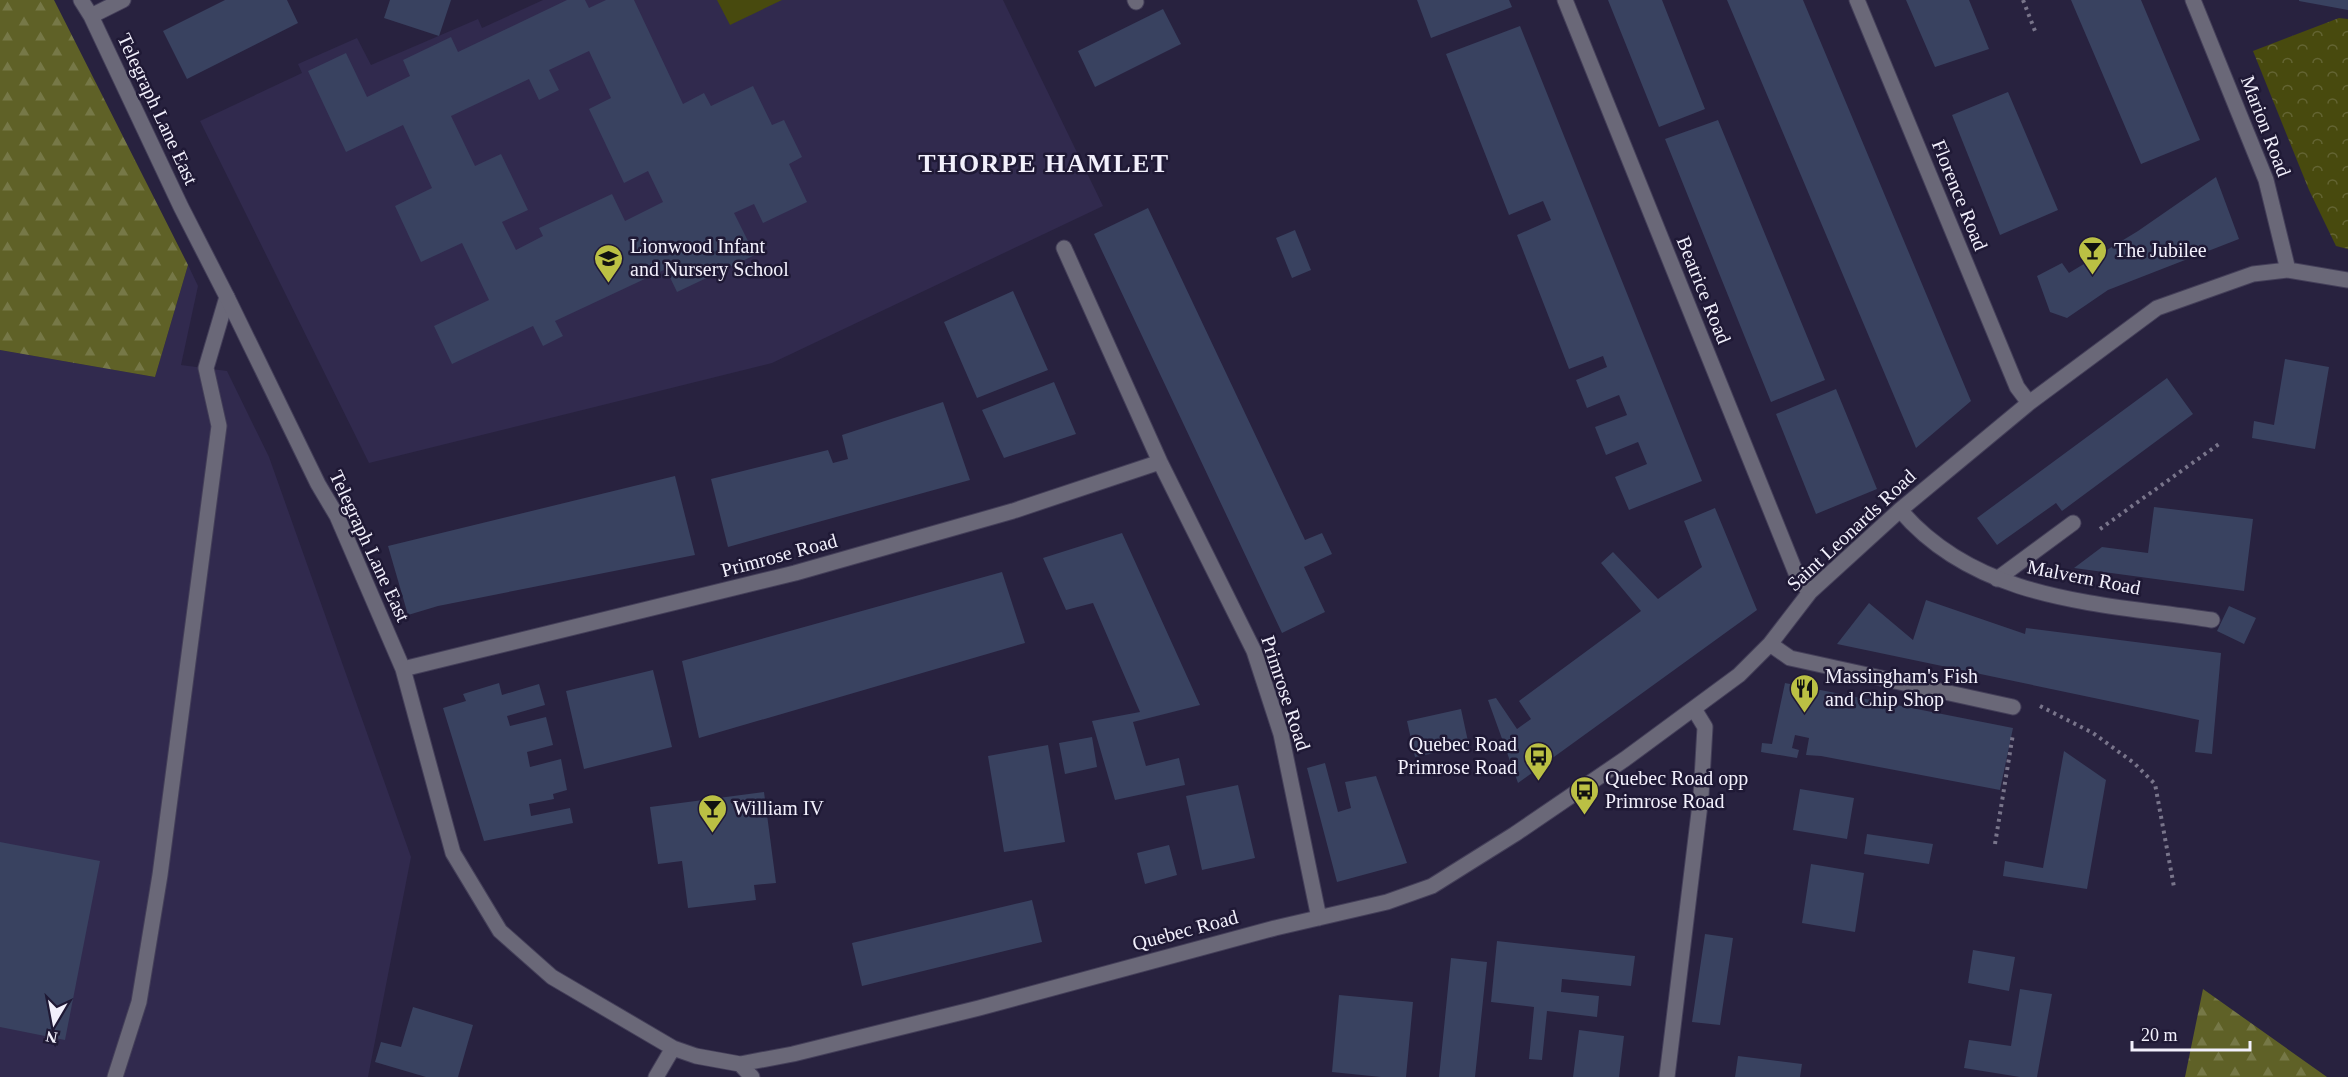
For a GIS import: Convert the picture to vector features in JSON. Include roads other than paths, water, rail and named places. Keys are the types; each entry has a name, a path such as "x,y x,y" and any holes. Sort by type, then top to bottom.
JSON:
{"street":[{"name":"Telegraph Lane East","path":"81,0 91,16 181,207 318,484 337,516 403,669 453,853 500,931 552,977 673,1048"},
{"path":"91,16 123,0"},
{"name":"Beatrice Road","path":"1564,0 1798,578 1810,592"},
{"name":"Florence Road","path":"1857,0 2017,387 2029,403"},
{"name":"Marion Road","path":"2193,0 2266,180 2288,270"},
{"name":"Primrose Road","path":"1064,248 1160,462 1254,651 1281,734 1319,918"},
{"name":"Saint Leonards Road","path":"1694,709 1739,675 1770,644 1810,592 1900,510 2029,403 2157,308 2253,274 2288,270 2348,280"},
{"path":"115,1077 139,1002 160,875 219,426 206,368 227,297"},
{"name":"Primrose Road","path":"403,669 795,573 1013,511 1160,462"},
{"name":"Malvern Road","path":"1900,510 1917,530 1960,562 1997,579 2043,595 2212,620"},
{"path":"1997,579 2073,524"},
{"path":"1770,644 1790,658 2013,707"},
{"path":"1667,1077 1701,796 1706,727 1694,709"},
{"name":"Quebec Road","path":"673,1048 696,1056 740,1064 793,1054 1387,902 1432,886 1515,834 1694,709"},
{"path":"656,1077 673,1048"},
{"path":"740,1064 752,1077"}],"place":[{"name":"The Jubilee","path":"2093,276"},
{"name":"Lionwood Infant and Nursery School","path":"609,284"},
{"name":"Massingham's Fish and Chip Shop","path":"1804,714"},
{"name":"Quebec Road Primrose Road","path":"1538,782"},
{"name":"Quebec Road opp Primrose Road","path":"1584,816"},
{"name":"William IV","path":"712,834"}],"district":[{"name":"THORPE HAMLET","path":"1044,163"}]}
